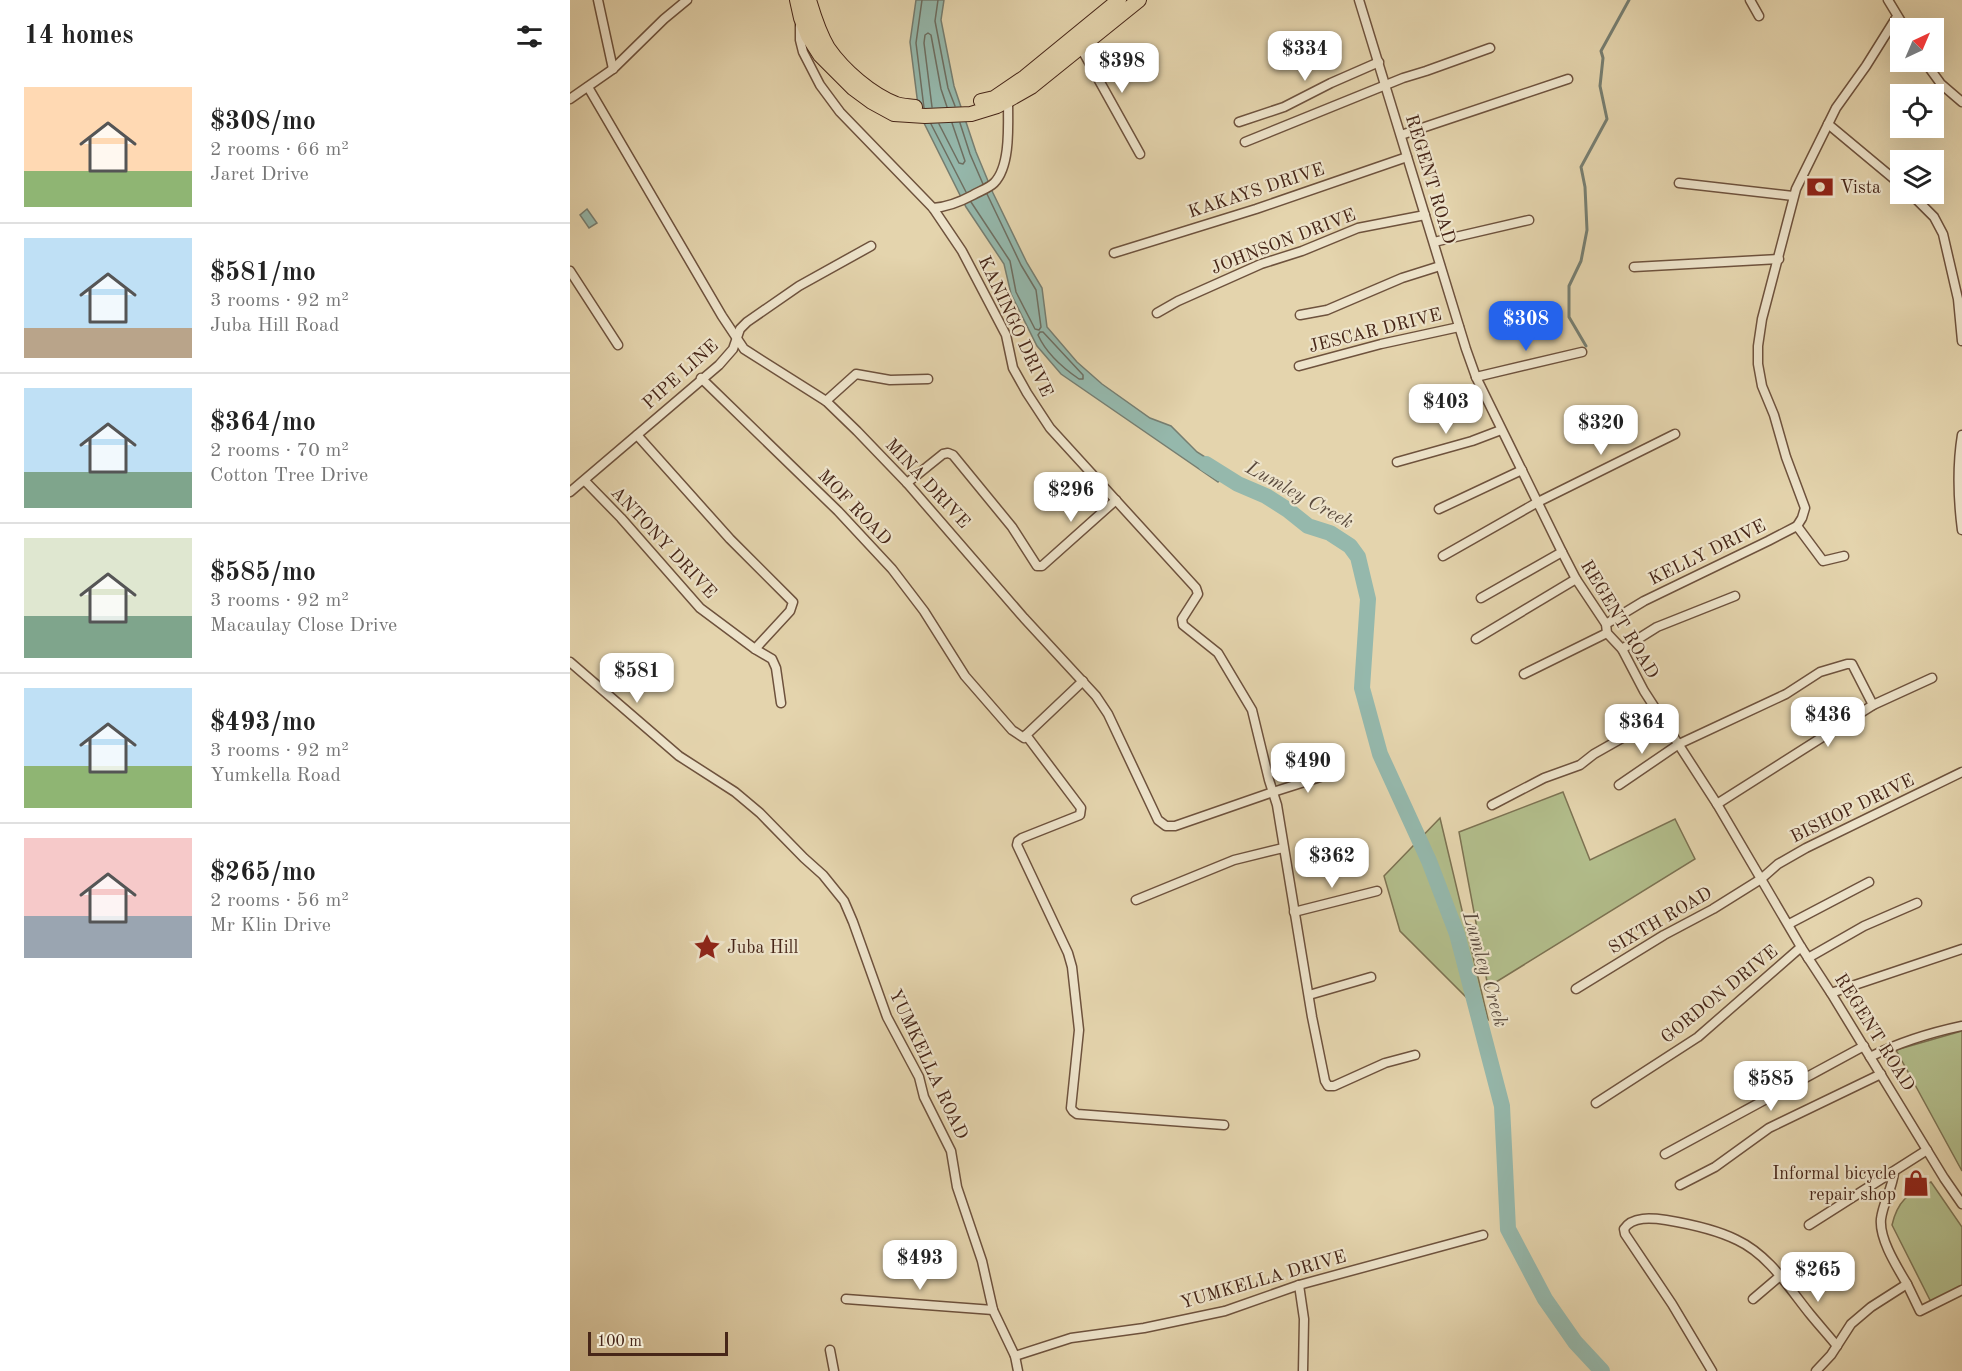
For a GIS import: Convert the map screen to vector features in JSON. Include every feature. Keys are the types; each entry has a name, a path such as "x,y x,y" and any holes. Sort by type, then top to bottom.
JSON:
{"main road":[{"path":"797,0 807,16"},
{"path":"809,0 808,36 820,55 837,73 872,102 925,117 971,114 1031,87 1140,0"},
{"path":"1000,101 1025,77 1119,0"}],"street":[{"path":"598,0 613,69"},
{"path":"570,99 613,69 687,0"},
{"name":"REGENT ROAD","path":"1359,0 1476,377 1562,552 1606,628 1622,649 1644,691 1717,804 1801,947 1832,993 1962,1204"},
{"path":"1750,0 1759,16"},
{"path":"1892,2 1900,18"},
{"name":"KANINGO DRIVE","path":"807,16 800,40 803,52 820,85 840,112 933,207 962,251 1006,335 1013,368 1050,428 1196,588 1198,594 1182,619 1183,625 1218,653 1252,710 1273,792"},
{"path":"1844,556 1823,561 1797,526 1805,508 1762,386 1758,346 1762,318 1779,259 1793,196 1812,153 1836,108 1890,28"},
{"path":"1081,48 1140,154"},
{"path":"1245,142 1386,85 1490,48"},
{"path":"1239,122 1284,107 1379,62"},
{"path":"1932,72 1941,84 1962,102"},
{"path":"1401,135 1568,79"},
{"name":"MINA DRIVE","path":"588,87 736,339 744,349 826,401 907,483 1024,618 1083,681 1108,714 1158,820 1166,826 1175,826 1273,792"},
{"path":"933,207 943,207 960,202 992,185 1001,175 1007,144 1000,101"},
{"path":"1828,124 1890,176"},
{"name":"KAKAYS DRIVE","path":"1114,253 1256,209 1407,157"},
{"path":"1679,183 1793,196"},
{"path":"1921,204 1934,217 1943,234 1960,299 1962,341"},
{"name":"JOHNSON DRIVE","path":"1157,313 1178,301 1261,264 1302,251 1358,228 1425,215"},
{"path":"1434,242 1529,220"},
{"name":"PIPE LINE","path":"570,492 719,364 733,349 740,329 747,322 800,286 871,246"},
{"path":"1634,267 1779,259"},
{"path":"1300,315 1327,310 1375,289 1440,266"},
{"path":"570,270 618,345"},
{"name":"JESCAR DRIVE","path":"1299,366 1381,344 1459,327"},
{"path":"1476,377 1582,352"},
{"path":"826,401 856,374 890,380 928,380"},
{"name":"MOF ROAD","path":"701,378 838,511 892,569 924,612 965,676 1012,730 1020,737 1024,738 1026,735"},
{"path":"1397,462 1472,441 1501,430"},
{"path":"1443,556 1538,502 1675,434"},
{"path":"637,435 730,539 793,602 790,612 755,649"},
{"path":"1962,435 1959,456 1959,508 1962,530"},
{"path":"907,483 944,454 953,455 1012,527 1038,566 1042,566 1116,500"},
{"path":"1439,509 1522,470"},
{"name":"ANTONY DRIVE","path":"585,481 621,518 700,608 772,659 776,668 781,703"},
{"name":"KELLY DRIVE","path":"1524,674 1606,628 1644,601 1797,526"},
{"path":"1481,598 1562,552"},
{"path":"1476,639 1576,579"},
{"path":"1622,649 1657,627 1735,596"},
{"name":"YUMKELLA ROAD","path":"570,662 678,756 735,792 760,813 824,875 844,901 887,1017 919,1077 924,1097 951,1150 957,1187 982,1261 993,1310 1015,1356 1018,1371"},
{"path":"1619,785 1679,744 1786,694 1820,672 1852,664 1873,705"},
{"path":"1717,804 1873,705 1932,678"},
{"path":"1083,681 1026,735 1081,808 1080,814 1077,818 1022,838 1017,845 1068,953 1072,967 1079,1030 1071,1108 1077,1114 1224,1125"},
{"path":"1492,805 1544,778 1580,765 1594,754 1661,716"},
{"path":"1336,772 1273,792 1325,1081 1328,1086 1334,1086 1385,1063 1415,1055"},
{"name":"BISHOP DRIVE","path":"1761,879 1778,864 1806,848 1962,772"},
{"path":"1136,900 1234,860 1283,848"},
{"name":"SIXTH ROAD","path":"1576,989 1761,879"},
{"path":"1788,924 1869,882"},
{"path":"1294,912 1377,891"},
{"path":"1809,958 1864,926 1917,903"},
{"name":"GORDON DRIVE","path":"1596,1103 1698,1037 1801,947"},
{"path":"1832,993 1962,949"},
{"path":"1309,995 1371,977"},
{"path":"1870,1057 1920,1036 1962,1026"},
{"path":"1665,1154 1864,1046"},
{"path":"1680,1185 1714,1167 1768,1128 1881,1074"},
{"path":"1809,1225 1927,1150"},
{"path":"1894,1173 1890,1194 1881,1218 1881,1230 1891,1256 1920,1311 1962,1290"},
{"path":"1712,1371 1672,1304 1625,1234 1624,1229 1627,1224 1642,1219 1662,1220 1710,1230 1738,1240 1758,1253 1780,1276 1837,1346"},
{"name":"YUMKELLA DRIVE","path":"1015,1356 1071,1338 1144,1328 1225,1311 1299,1285 1484,1235"},
{"path":"1753,1299 1780,1276"},
{"path":"1816,1371 1861,1314 1907,1284"},
{"path":"1299,1285 1304,1319 1303,1371"},
{"path":"846,1299 993,1310"},
{"path":"830,1350 834,1371"}],"green space":[{"path":"1563,792 1590,860 1675,819 1695,859 1488,987 1459,832"},
{"path":"1440,818 1488,1019 1400,931 1384,876"},
{"path":"1962,1031 1962,1171 1896,1050"},
{"path":"1931,1182 1962,1227 1962,1292 1933,1306 1892,1225 1901,1203 1916,1190"}],"water":[{"path":"916,0 944,0 941,20 954,86 976,152 993,193 1027,263 1042,288 1047,327 1077,362 1102,384 1150,418 1171,426 1197,452 1227,471 1218,482 1061,374 1037,346 1011,294 1004,264 966,207 919,113 910,42"},
{"path":"587,209 597,223 589,228 580,215"}],"waterway":[{"path":"1586,346 1569,317 1569,286 1581,261 1587,230 1585,187 1581,167 1607,119 1600,86 1603,58 1601,51 1629,0"},
{"name":"Lumley Creek","path":"1206,464 1238,484 1266,496 1308,526 1330,533 1350,546 1358,557 1368,599 1362,688 1380,754 1429,861 1457,934 1502,1106 1508,1229 1545,1299 1575,1342 1602,1371"}],"place":[{"name":"Vista","path":"1820,187"},
{"name":"Juba Hill","path":"707,947"},
{"name":"Informal bicycle repair shop","path":"1916,1183"}]}
